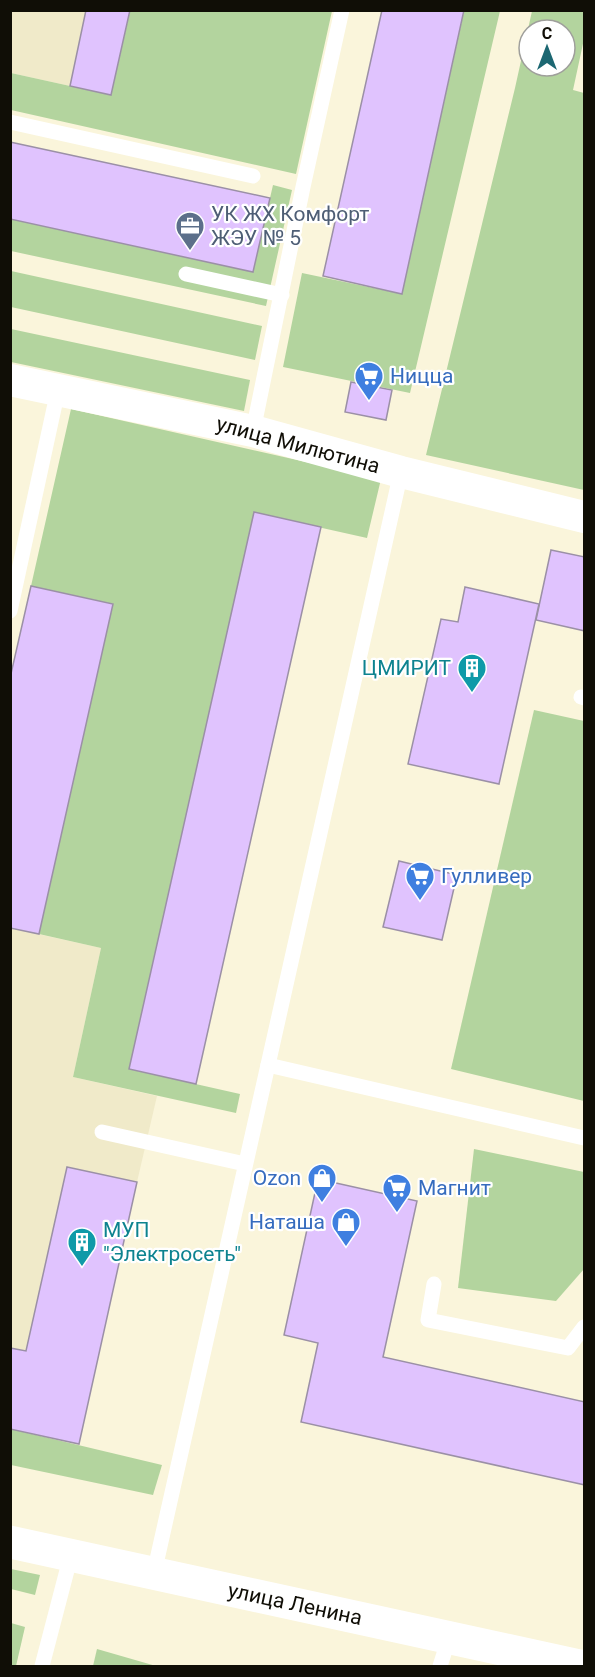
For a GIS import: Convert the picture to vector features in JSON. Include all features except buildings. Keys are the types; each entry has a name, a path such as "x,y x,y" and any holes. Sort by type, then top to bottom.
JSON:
{"main road":[{"name":"улица Ленина","path":"10,1542 153,1573 445,1652 580,1666"}],"street":[{"name":"улица Милютина","path":"10,380 254,431 401,472 585,517"}],"lane":[{"path":"254,431 303,187 342,10"},
{"path":"10,122 254,176"},
{"path":"186,274 282,295"},
{"path":"10,611 58,390"},
{"path":"153,1573 401,472"},
{"path":"267,1065 585,1138"},
{"path":"102,1132 245,1164"},
{"path":"434,1284 428,1320 568,1348 585,1327"},
{"path":"42,1666 71,1555"}],"shaded area":[{"path":"11,11 130,11 111,95 11,73"},
{"path":"11,928 101,948 73,1077 157,1096 137,1182 67,1167 26,1351 11,1348"}],"green space":[{"path":"130,11 332,11 296,174 11,110 11,73 111,95"},
{"path":"464,11 500,11 410,393 283,367 302,273 402,294"},
{"path":"532,11 584,11 584,39 577,71 577,18 530,18"},
{"path":"517,78 576,78 573,90 584,93 584,490 426,455"},
{"path":"273,185 292,190 266,306 11,251 11,219 253,272"},
{"path":"11,271 262,326 255,360 11,307"},
{"path":"11,329 250,380 244,411 11,362"},
{"path":"71,409 381,479 367,538 255,513 129,1069 240,1094 236,1113 73,1077 101,948 39,934 113,604 31,586"},
{"path":"534,710 584,721 584,1101 451,1069"},
{"path":"474,1149 584,1172 584,1269 556,1301 458,1288"},
{"path":"11,1429 162,1465 153,1495 11,1465"},
{"path":"11,1569 40,1575 35,1595 11,1589"},
{"path":"11,1623 25,1627 16,1666 11,1666"},
{"path":"97,1649 156,1666 93,1666"}],"place":[{"name":"УК ЖХ Комфорт ЖЭУ № 5","path":"190,252"},
{"name":"Ницца","path":"369,402"},
{"name":"ЦМИРИТ","path":"472,694"},
{"name":"Гулливер","path":"420,902"},
{"name":"Ozon","path":"322,1204"},
{"name":"Магнит","path":"397,1214"},
{"name":"Наташа","path":"346,1248"},
{"name":"МУП \"Электросеть\"","path":"82,1268"}]}
